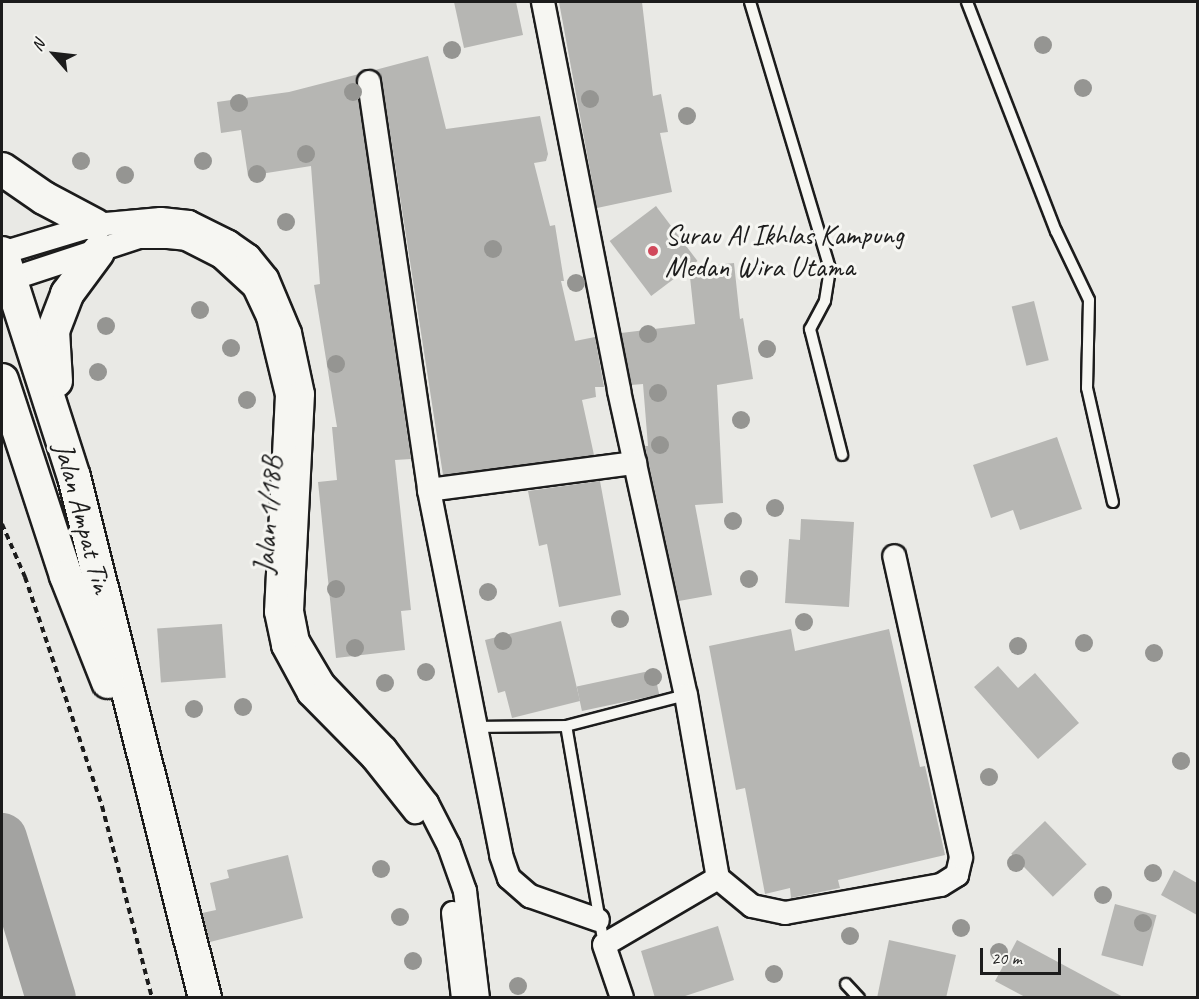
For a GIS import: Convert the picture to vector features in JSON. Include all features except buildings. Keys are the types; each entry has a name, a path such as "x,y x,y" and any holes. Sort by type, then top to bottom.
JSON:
{"street":[{"path":"543,2 635,463 686,695 718,878 752,906 785,913 941,885 957,875 961,857 894,556"},
{"path":"369,82 429,490 475,727 509,878 530,896 598,920"},
{"path":"2,169 97,238 67,294 53,331 52,359 74,477"},
{"name":"Jalan 1/18B","path":"3,264 97,238 137,218 189,222 249,256 274,290 298,359 303,394 292,611 298,640 323,683 385,748 427,803 465,891 478,998"},
{"name":"Jalan 1/18B","path":"97,238 186,239 238,268 260,298 282,363 287,395 276,602 283,646 309,694 373,759 415,812 434,849 450,896 463,998"},
{"name":"Jalan Ampat Tin","path":"3,264 74,477 205,998"},
{"name":"Jalan Ampat Tin","path":"2,380 66,576 151,788"},
{"path":"429,490 635,463"},
{"path":"622,998 604,945 718,878"}],"lane":[{"path":"750,2 830,269 825,301 810,329 842,455"},
{"path":"967,2 1056,231 1089,300 1087,388 1113,502"},
{"path":"475,727 566,726 686,695"},
{"path":"566,726 604,945"},
{"path":"846,984 859,998"}],"path":[{"path":"2,524 25,577 102,806 152,998"}],"waterway":[{"path":"2,838 51,998"}],"place":[{"name":"Surau Al Ikhlas Kampung Medan Wira Utama","path":"653,251"}]}
